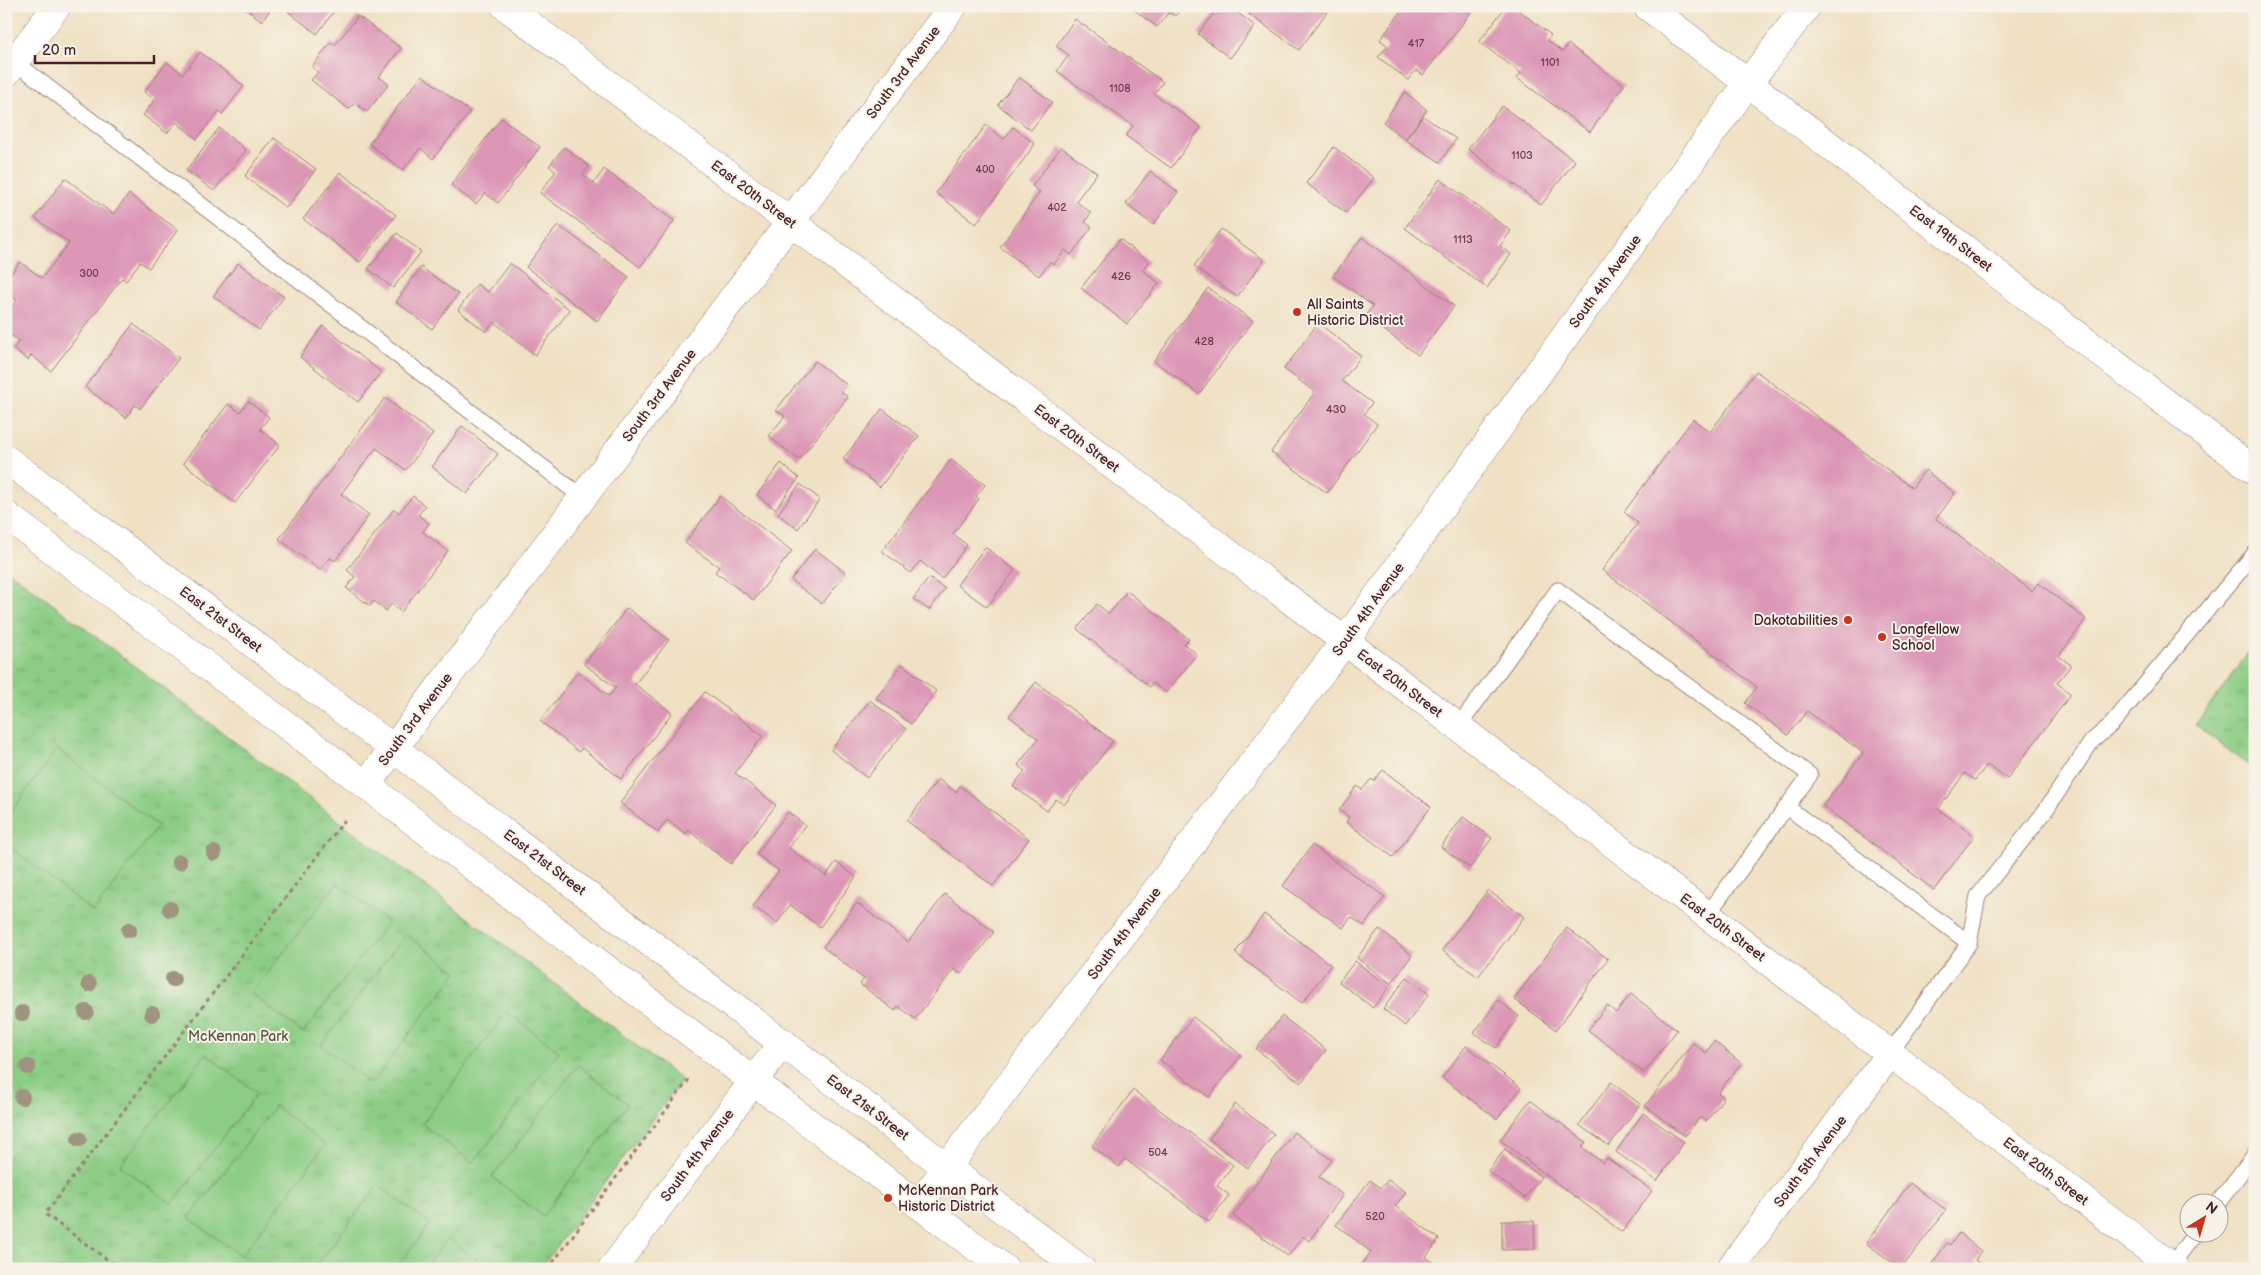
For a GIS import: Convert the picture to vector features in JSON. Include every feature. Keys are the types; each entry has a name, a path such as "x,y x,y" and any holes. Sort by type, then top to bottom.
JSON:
{"street":[{"path":"11,67 57,6"},
{"name":"East 20th Street","path":"505,6 2173,1267"},
{"name":"South 3rd Avenue","path":"366,784 953,6"},
{"name":"East 19th Street","path":"1647,6 2255,471"},
{"name":"South 4th Avenue","path":"919,1204 1345,641 1748,83 1806,6"},
{"name":"East 21st Street","path":"6,459 393,748 1081,1269"},
{"path":"6,515 366,784 753,1081 1004,1269"},
{"name":"South 4th Avenue","path":"612,1269 782,1042"},
{"name":"South 5th Avenue","path":"1730,1269 1890,1053"}],"lane":[{"path":"11,67 582,497"},
{"path":"1890,1053 1969,943 1978,896 2043,814 2092,741 2111,725 2255,553"},
{"path":"1458,727 1558,590 1810,775 1707,915"},
{"path":"1787,807 1969,943"},
{"path":"2226,1192 2255,1154"},
{"path":"2173,1267 2189,1242"}],"path":[{"path":"120,1269 45,1214 347,816"},
{"path":"548,1269 690,1078"}],"green space":[{"name":"McKennan Park","path":"6,569 682,1080 540,1269 6,1269"},
{"path":"2255,644 2255,770 2195,725"},
{"path":"57,749 158,826 93,912 6,844 6,819"},
{"path":"337,883 388,922 303,1033 251,994"},
{"path":"406,934 457,972 371,1084 321,1045"},
{"path":"507,1012 559,1051 473,1163 422,1124"},
{"path":"206,1054 257,1093 172,1204 120,1166"},
{"path":"578,1065 628,1104 543,1216 492,1177"},
{"path":"275,1106 325,1145 241,1256 189,1218"},
{"path":"378,1185 430,1224 395,1269 314,1269"},
{"path":"448,1238 489,1269 424,1269"}],"building":[{"path":"242,6 273,6 262,21"},
{"path":"288,6 338,6 317,34 286,10"},
{"path":"1129,6 1183,6 1175,16 1169,12 1157,27"},
{"path":"1219,6 1229,6 1255,26 1230,58 1198,34"},
{"path":"1255,6 1326,6 1329,9 1299,50 1249,14"},
{"path":"1405,6 1476,6 1423,75 1416,70 1408,80 1378,57 1388,46 1380,40"},
{"path":"1506,6 1513,6 1551,35 1547,40 1563,52 1568,44 1624,85 1590,132 1517,78 1521,73 1479,42"},
{"path":"358,16 401,48 379,77 389,84 367,112 355,103 349,109 311,80 318,72 312,67 331,42 335,45"},
{"path":"1075,19 1163,82 1154,94 1201,127 1171,168 1126,136 1133,126 1057,71 1069,55 1056,46"},
{"path":"200,52 244,86 222,114 219,111 197,139 176,122 167,133 143,115 155,100 144,92 167,62 183,74"},
{"path":"422,75 470,112 433,159 420,148 403,170 369,144"},
{"path":"1019,77 1052,102 1031,130 998,105"},
{"path":"1405,92 1427,110 1405,139 1383,122"},
{"path":"1502,106 1575,161 1541,205 1468,149"},
{"path":"1423,116 1456,139 1440,162 1406,140"},
{"path":"501,118 540,147 498,203 485,193 476,204 451,185"},
{"path":"986,125 1004,139 1013,127 1035,144 976,224 936,193"},
{"path":"219,128 246,150 214,191 186,170"},
{"path":"274,138 316,169 286,208 245,176"},
{"path":"564,147 589,166 583,175 594,183 604,169 674,221 640,267 540,193 556,171 549,166"},
{"path":"1061,147 1097,173 1076,201 1091,213 1085,222 1092,227 1071,255 1065,250 1054,264 1050,262 1039,276 1000,247 1040,192 1032,186"},
{"path":"1334,147 1374,178 1346,213 1306,183"},
{"path":"1150,171 1178,192 1153,225 1126,204"},
{"path":"340,172 396,215 360,262 303,219"},
{"path":"65,178 113,214 129,194 178,230 149,268 140,262 126,281 122,278 51,371 31,355 28,360 13,349 19,341 6,332 6,314 17,300 6,293 6,280 20,262 42,278 69,243 35,218"},
{"path":"1440,179 1511,231 1500,246 1511,254 1487,288 1405,228"},
{"path":"558,225 629,277 597,321 526,267"},
{"path":"1221,229 1264,260 1237,297 1194,266"},
{"path":"397,233 421,252 393,288 368,269"},
{"path":"1362,237 1454,306 1418,355 1365,316 1373,306 1333,276"},
{"path":"1120,239 1149,262 1142,270 1159,283 1127,324 1081,288"},
{"path":"238,263 284,297 259,330 213,296"},
{"path":"510,263 570,310 535,355 494,322 486,332 458,310 477,284 488,292"},
{"path":"421,267 458,294 432,329 396,302"},
{"path":"1208,288 1253,321 1199,394 1154,361"},
{"path":"1318,323 1361,356 1342,381 1372,403 1364,414 1377,424 1327,493 1271,452 1315,392 1284,369"},
{"path":"133,324 179,358 140,409 135,405 126,418 85,387"},
{"path":"323,326 381,372 358,402 300,357"},
{"path":"815,361 847,385 841,392 848,397 799,460 769,436 785,416 776,410"},
{"name":"Longfellow School","path":"1756,371 1912,488 1925,470 1955,493 1936,519 2032,591 2038,583 2086,619 2059,656 2071,665 2057,683 2071,694 2007,779 1987,765 1975,780 1965,773 1938,809 1974,836 1934,890 1823,806 1863,753 1807,711 1788,735 1745,703 1757,687 1602,570 1638,523 1624,512 1693,419 1710,432"},
{"path":"385,398 433,434 406,470 376,448 341,494 369,515 335,561 330,558 320,570 279,539"},
{"path":"248,401 269,417 260,429 280,445 235,503 183,463 228,404 240,412"},
{"path":"882,409 919,436 880,487 843,459"},
{"path":"462,426 498,454 467,494 432,467"},
{"path":"951,460 985,485 976,496 979,499 953,534 967,545 942,579 920,561 911,573 882,551"},
{"path":"781,463 799,478 775,509 757,495"},
{"path":"800,484 820,499 798,529 778,514"},
{"path":"413,496 425,506 418,515 429,523 423,532 448,551 401,612 391,604 386,611 374,601 370,606 346,588 355,577 347,570 394,509 399,513"},
{"path":"720,496 792,551 754,600 715,572 719,567 685,543"},
{"path":"985,547 1015,570 987,607 957,585"},
{"path":"815,549 846,573 822,604 791,580"},
{"path":"929,578 945,589 929,610 913,599"},
{"path":"1127,591 1189,639 1184,644 1197,654 1166,693 1153,683 1150,687 1077,629 1097,604 1109,614"},
{"path":"627,608 669,640 635,684 672,713 621,779 582,748 579,752 540,721 578,672 609,696 616,688 584,664"},
{"path":"902,664 936,691 911,724 876,698"},
{"path":"1036,682 1113,741 1064,805 1056,799 1047,811 1013,786 1025,771 1018,765 1038,739 1009,716"},
{"path":"705,692 763,736 735,773 776,805 731,864 688,830 686,834 667,820 658,832 620,803"},
{"path":"870,700 906,729 867,778 831,750"},
{"path":"1383,770 1431,807 1393,857 1346,822 1349,817 1339,810 1357,786 1362,790 1371,779 1374,781"},
{"path":"938,779 956,792 960,786 1029,839 993,886 907,821"},
{"path":"788,812 805,825 789,848 826,876 836,862 856,877 820,927 790,905 777,923 753,906 779,871 756,854"},
{"path":"1463,817 1492,838 1470,868 1441,847"},
{"path":"1312,845 1385,897 1364,926 1351,917 1343,928 1283,886"},
{"path":"1488,890 1524,917 1478,977 1442,950"},
{"path":"945,894 994,932 961,974 954,969 915,1019 898,1006 895,1011 860,984 864,979 823,947 857,903 908,942"},
{"path":"1264,914 1331,965 1302,1003 1235,953"},
{"path":"1567,928 1608,959 1556,1030 1514,999"},
{"path":"1379,929 1412,955 1391,984 1357,958"},
{"path":"1355,961 1389,987 1373,1008 1339,982"},
{"path":"1407,977 1429,994 1405,1026 1383,1009"},
{"path":"1631,994 1677,1030 1644,1073 1588,1030 1607,1005 1616,1013"},
{"path":"1498,1000 1519,1016 1496,1048 1474,1033"},
{"path":"1282,1016 1326,1050 1301,1083 1256,1049"},
{"path":"1193,1017 1241,1055 1209,1097 1160,1060"},
{"path":"1714,1041 1741,1063 1718,1093 1724,1097 1706,1122 1700,1117 1685,1136 1645,1106 1693,1043 1706,1053"},
{"path":"1466,1046 1521,1088 1497,1119 1442,1078"},
{"path":"1611,1082 1640,1104 1609,1146 1579,1125"},
{"path":"1133,1090 1233,1165 1217,1186 1229,1195 1209,1222 1125,1159 1119,1167 1092,1146"},
{"path":"1530,1100 1586,1142 1582,1147 1603,1163 1607,1158 1652,1191 1622,1232 1500,1140"},
{"path":"1235,1104 1274,1134 1248,1168 1209,1139"},
{"path":"1643,1113 1684,1142 1657,1181 1616,1152"},
{"path":"1294,1132 1332,1160 1319,1177 1343,1195 1309,1241 1303,1236 1288,1256 1233,1216"},
{"path":"1505,1149 1541,1177 1525,1198 1488,1171"},
{"path":"1370,1180 1381,1188 1388,1180 1406,1192 1395,1206 1439,1239 1426,1257 1443,1269 1355,1269 1358,1264 1360,1266 1371,1252 1336,1225"},
{"path":"1910,1183 1946,1210 1901,1269 1866,1243"},
{"path":"1502,1221 1534,1221 1535,1249 1502,1250"},
{"path":"1959,1233 1981,1251 1975,1260 1987,1269 1928,1269 1947,1243 1950,1245"}],"place":[{"name":"All Saints Historic District","path":"1297,312"},
{"name":"Dakotabilities","path":"1848,620"},
{"name":"Longfellow School","path":"1882,637"},
{"name":"McKennan Park Historic District","path":"888,1198"}]}
